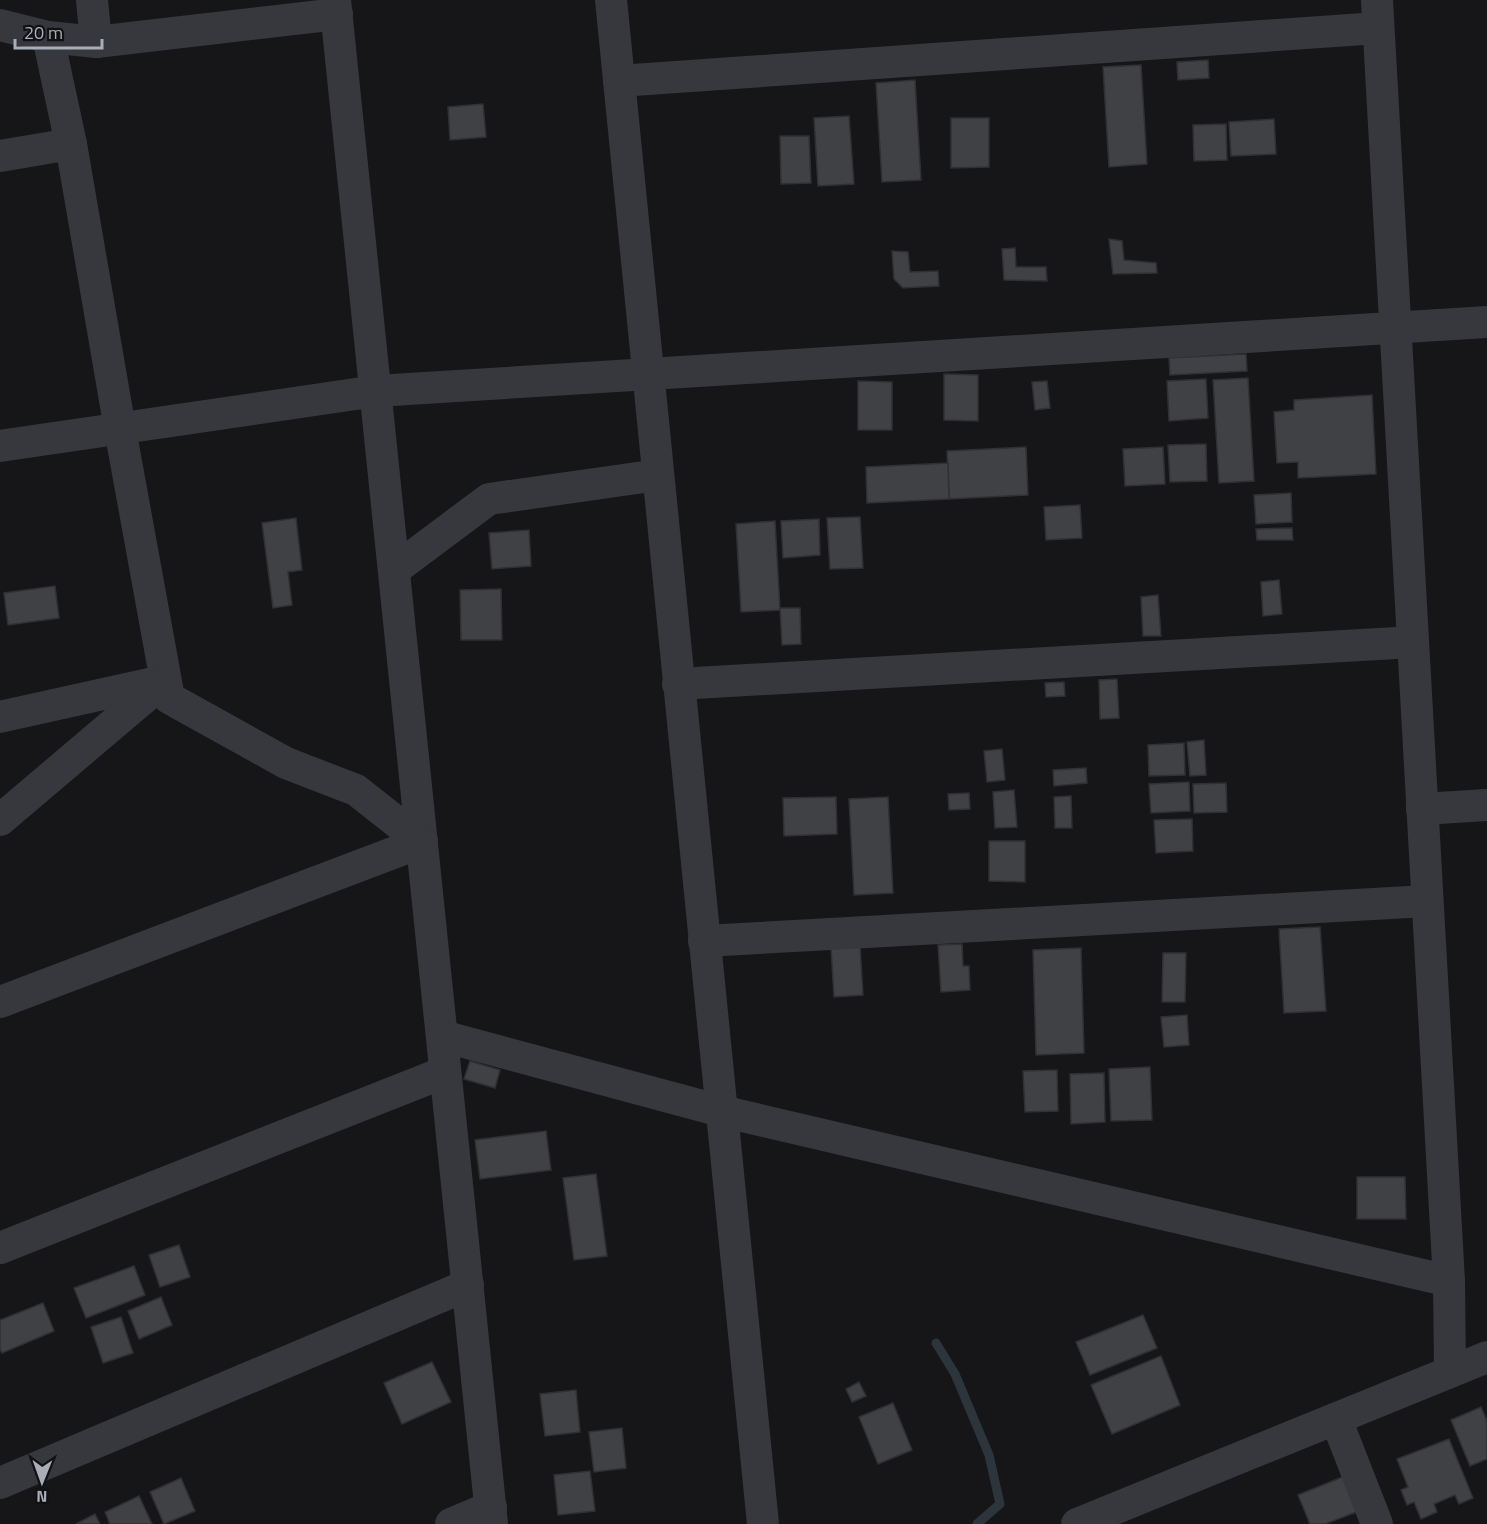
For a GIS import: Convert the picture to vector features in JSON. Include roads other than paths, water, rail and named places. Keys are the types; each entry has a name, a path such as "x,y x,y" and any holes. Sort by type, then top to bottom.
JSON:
{"street":[{"path":"92,0 96,42"},
{"path":"611,0 763,1524"},
{"path":"0,25 48,37 96,42 336,7 491,1516 451,1524"},
{"path":"619,81 1377,14 1449,1281 1450,1372"},
{"path":"48,37 71,144 169,698 286,763 356,790 422,842"},
{"path":"0,156 71,144"},
{"path":"0,446 375,391 1487,322"},
{"path":"394,570 489,499 658,475"},
{"path":"678,684 1413,642"},
{"path":"0,717 165,680"},
{"path":"0,820 165,680"},
{"path":"1422,809 1487,805"},
{"path":"0,1002 422,842"},
{"path":"704,941 1427,901"},
{"path":"442,1036 721,1111 1449,1281"},
{"path":"0,1248 446,1072"},
{"path":"0,1483 468,1285"},
{"path":"1081,1523 1487,1357"},
{"path":"1336,1419 1377,1524"}],"waterway":[{"path":"936,1343 955,1374 989,1455 1000,1504 977,1524"}]}
